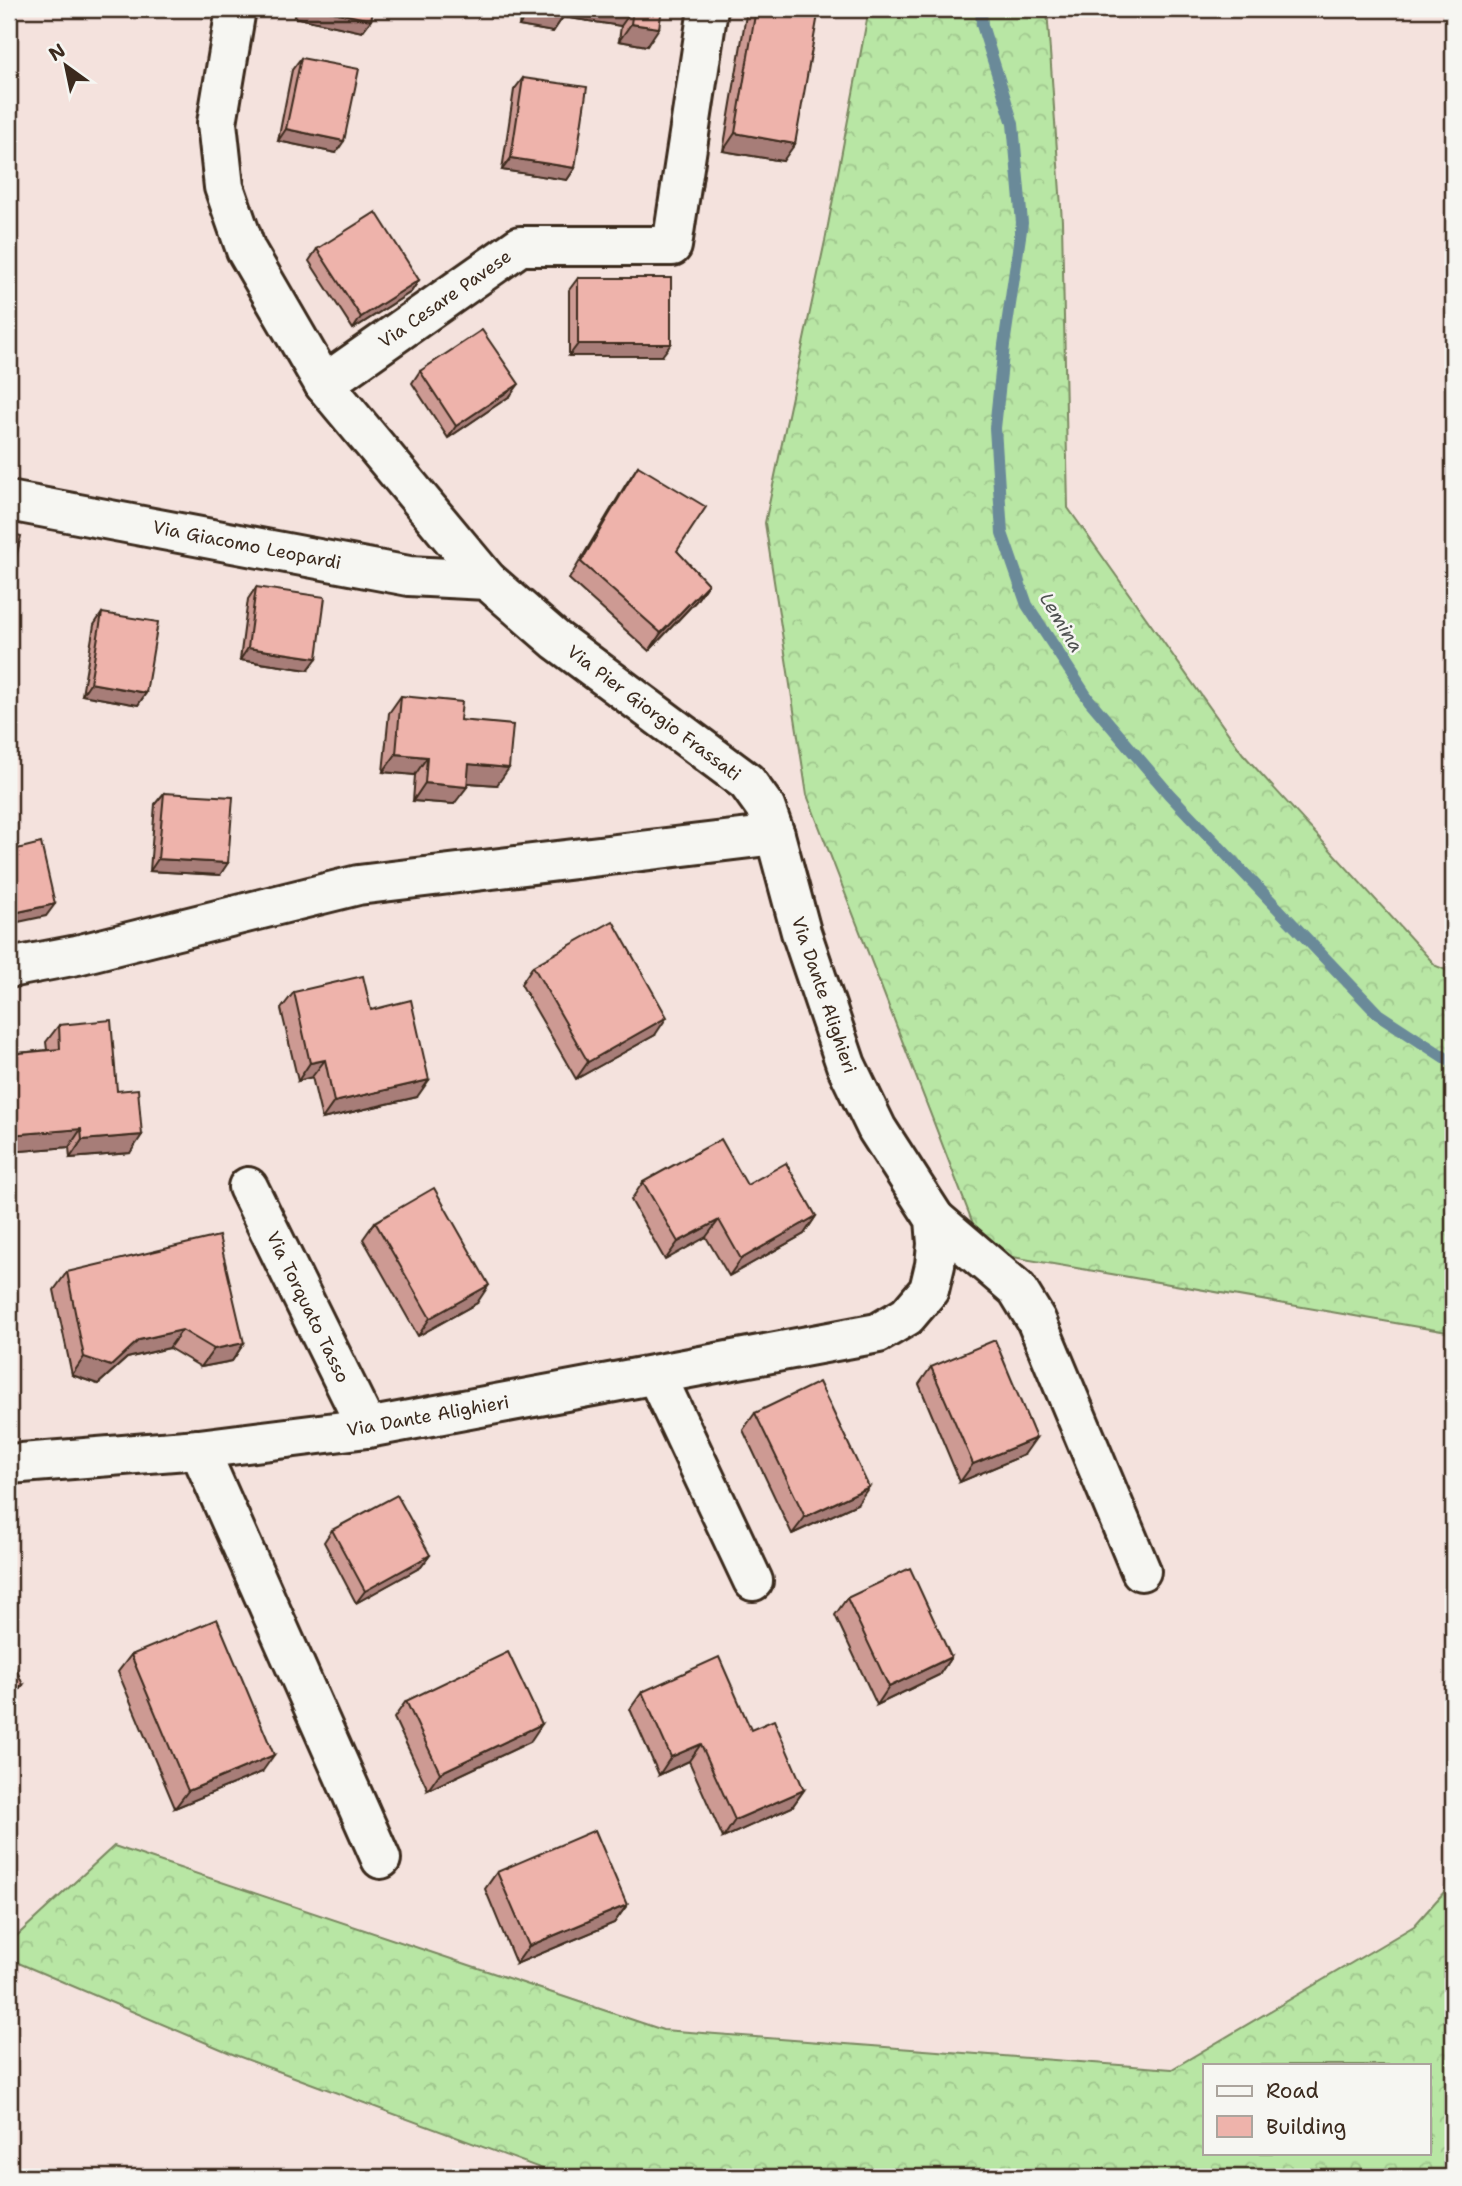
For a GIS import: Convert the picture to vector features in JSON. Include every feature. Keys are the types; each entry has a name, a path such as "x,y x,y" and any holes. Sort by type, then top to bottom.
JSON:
{"street":[{"name":"Via Pier Giorgio Frassati","path":"236,9 217,123 224,187 246,250 324,384 487,580 556,640 747,782 765,807 775,835"},
{"name":"Via Cesare Pavese","path":"324,384 520,246 672,246 708,9"},
{"name":"Via Giacomo Leopardi","path":"9,501 409,576 487,580"},
{"path":"9,968 77,955 358,886 775,835"},
{"name":"Via Dante Alighieri","path":"775,835 801,932 846,1065 877,1129 935,1219 1017,1289 1036,1320 1141,1571"},
{"name":"Via Torquato Tasso","path":"248,1187 367,1428"},
{"name":"Via Dante Alighieri","path":"9,1464 199,1449 367,1428 878,1333 907,1316 929,1290 937,1244 935,1219"},
{"path":"656,1375 753,1581"},
{"path":"199,1449 381,1859"}],"green space":[{"path":"869,9 1047,9 1062,221 1068,508 1243,754 1436,966 1453,973 1453,1333 984,1252 807,795 765,523 825,241"},
{"path":"114,1846 663,2030 1172,2069 1414,1926 1453,1882 1453,2175 564,2177 235,2055 9,1959 9,1943"}],"building":[{"path":"319,9 373,9 371,20"},
{"path":"532,9 566,9 565,14"},
{"path":"633,9 662,9 659,28 631,24"},
{"path":"756,9 819,9 795,144 735,133"},
{"path":"301,58 359,69 344,141 286,129"},
{"path":"523,78 587,87 575,168 511,158"},
{"path":"376,212 419,280 361,317 317,249"},
{"path":"578,278 671,278 671,344 578,344"},
{"path":"482,330 519,384 456,426 420,371"},
{"path":"638,466 706,507 677,551 708,584 661,633 581,562"},
{"path":"9,533 21,536 9,588"},
{"path":"256,587 325,597 317,658 248,648"},
{"path":"102,613 158,622 146,693 90,683"},
{"path":"401,696 462,702 460,720 513,725 509,768 469,764 467,787 425,783 427,757 396,754"},
{"path":"164,793 233,797 228,863 158,859"},
{"path":"41,843 55,904 9,914 9,851"},
{"path":"613,921 667,1017 588,1062 533,966"},
{"path":"363,976 371,1010 411,1000 429,1080 334,1102 325,1060 310,1063 294,992"},
{"path":"111,1020 117,1091 138,1089 142,1135 82,1140 81,1129 9,1135 9,1054 60,1049 59,1025"},
{"path":"721,1139 747,1185 786,1163 816,1216 741,1259 719,1220 678,1242 643,1182"},
{"path":"434,1188 489,1285 430,1318 375,1222"},
{"path":"219,1236 244,1343 214,1349 182,1330 139,1340 111,1366 84,1357 67,1272"},
{"path":"995,1340 1036,1438 973,1464 931,1367"},
{"path":"819,1382 869,1487 805,1517 755,1413"},
{"path":"397,1495 430,1555 365,1591 332,1530"},
{"path":"910,1568 951,1657 889,1687 847,1598"},
{"path":"217,1619 274,1755 188,1791 131,1655"},
{"path":"508,1652 542,1724 440,1773 406,1701"},
{"path":"9,1653 23,1685 9,1691"},
{"path":"719,1657 751,1730 774,1720 804,1790 735,1820 701,1744 671,1757 642,1692"},
{"path":"595,1830 627,1905 529,1946 497,1872"}],"waterway":[{"name":"Lemina","path":"981,9 982,25 1013,124 1022,223 995,428 1002,533 1027,605 1089,700 1169,794 1378,1014 1453,1063"}]}
